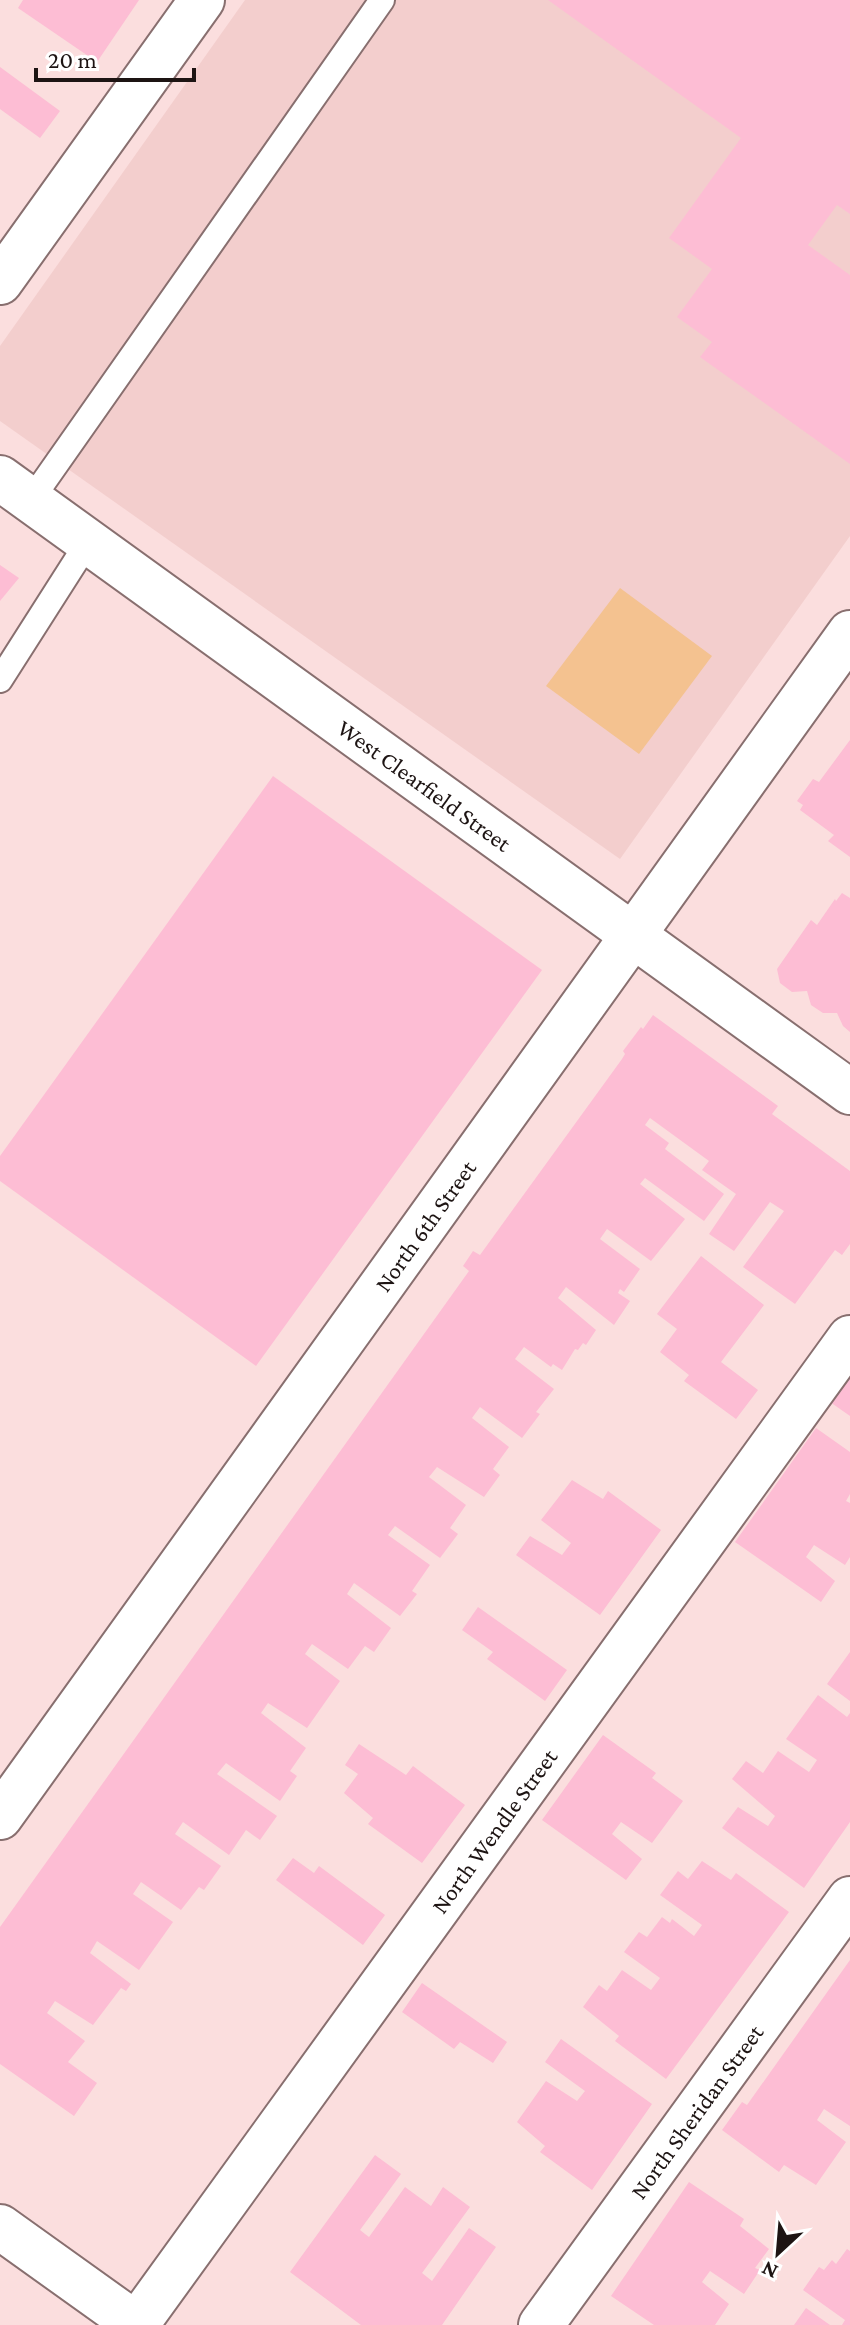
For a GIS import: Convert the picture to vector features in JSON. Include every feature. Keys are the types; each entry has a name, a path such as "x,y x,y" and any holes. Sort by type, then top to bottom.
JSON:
{"street":[{"path":"0,282 202,0"},
{"name":"West Clearfield Street","path":"15,489 850,1092"},
{"name":"North 6th Street","path":"0,1817 635,935 843,656"},
{"name":"North Wendle Street","path":"136,2325 850,1338"},
{"name":"North Sheridan Street","path":"541,2325 850,1899"},
{"path":"0,2227 136,2325"}],"lane":[{"path":"15,489 382,0"},
{"path":"0,680 88,542"}],"shaded area":[{"path":"245,0 850,0 850,536 620,859 0,421 0,346"},
{"path":"620,588 712,656 639,754 546,686"}],"building":[{"path":"23,0 139,0 97,62 18,8"},
{"path":"548,0 850,0 850,214 837,205 808,245 850,275 850,464 700,357 712,342 677,317 712,269 669,238 741,138"},
{"path":"0,67 60,111 40,138 0,109"},
{"path":"0,565 19,578 0,601"},
{"path":"850,740 850,857 828,841 834,835 800,810 803,805 797,801 813,779 819,782"},
{"path":"273,776 542,970 256,1366 0,1181 0,1156"},
{"path":"842,893 850,898 850,1032 837,1013 823,1013 811,1005 807,991 792,992 780,983 777,969 811,920 817,925"},
{"path":"653,1015 778,1106 772,1114 850,1171 850,1244 842,1255 835,1250 795,1304 743,1267 784,1211 770,1202 734,1251 709,1234 736,1194 702,1170 709,1161 650,1118 645,1125 669,1143 665,1149 724,1194 704,1221 645,1178 640,1184 685,1219 651,1261 607,1229 600,1239 640,1269 624,1292 620,1289 618,1293 630,1301 614,1325 566,1287 558,1298 596,1330 586,1345 583,1343 578,1350 575,1349 562,1370 553,1364 551,1367 524,1347 515,1359 554,1389 536,1412 540,1414 522,1438 480,1407 472,1418 509,1447 493,1469 500,1475 484,1497 437,1467 429,1477 466,1505 450,1528 458,1534 440,1558 395,1526 388,1535 430,1565 412,1591 417,1594 400,1616 354,1583 347,1594 391,1628 374,1652 365,1646 348,1669 312,1644 305,1654 340,1681 307,1728 268,1703 261,1713 306,1748 290,1771 297,1776 280,1801 226,1763 217,1774 277,1816 260,1840 246,1830 229,1855 183,1822 175,1834 221,1866 204,1890 199,1887 181,1910 141,1882 133,1894 173,1922 139,1970 97,1941 90,1953 131,1984 126,1991 121,1988 93,2025 55,2001 47,2013 85,2041 68,2062 97,2083 74,2116 0,2064 0,1927 469,1271 463,1266 473,1251 480,1255 622,1059 623,1051"},
{"path":"701,1256 764,1305 721,1362 758,1390 736,1419 684,1381 689,1375 660,1352 677,1329 657,1314"},
{"path":"850,1373 850,1416 830,1402"},
{"path":"816,1428 850,1452 850,1494 846,1501 850,1503 850,1557 845,1565 814,1545 806,1557 835,1581 821,1602 735,1542"},
{"path":"572,1480 603,1499 608,1491 661,1530 600,1615 516,1555 530,1536 562,1555 571,1543 541,1520"},
{"path":"478,1607 567,1670 545,1701 487,1659 493,1652 462,1630"},
{"path":"850,1652 850,1701 827,1684"},
{"path":"818,1695 847,1717 850,1713 850,1822 804,1888 722,1828 738,1807 768,1826 775,1816 732,1779 746,1761 763,1773 778,1751 809,1772 817,1760 786,1739"},
{"path":"603,1735 656,1773 652,1778 683,1801 652,1843 621,1822 612,1834 642,1859 626,1880 542,1820"},
{"path":"359,1744 406,1775 413,1766 465,1805 422,1863 368,1824 373,1818 344,1793 358,1774 345,1765"},
{"path":"293,1858 314,1873 319,1866 385,1915 363,1945 276,1880"},
{"path":"702,1861 731,1880 736,1873 789,1912 666,2079 615,2041 619,2036 583,2007 599,1985 607,1991 622,1970 651,1990 660,1978 624,1952 639,1932 647,1937 662,1917 670,1923 672,1919 694,1936 702,1925 660,1895 678,1871 688,1879"},
{"path":"850,1960 850,2126 824,2109 817,2120 846,2142 816,2185 784,2165 779,2172 722,2130 742,2102 747,2105"},
{"path":"422,1983 507,2042 493,2063 460,2042 454,2049 402,2012"},
{"path":"561,2039 652,2104 592,2190 540,2152 545,2146 517,2122 546,2081 577,2101 585,2091 545,2062"},
{"path":"375,2155 401,2174 360,2230 365,2234 369,2237 405,2187 431,2206 443,2187 470,2207 422,2273 432,2281 469,2228 496,2247 442,2325 361,2325 290,2272"},
{"path":"689,2182 744,2219 740,2226 769,2249 755,2268 760,2270 744,2294 710,2271 702,2282 729,2304 715,2325 654,2325 611,2296"},
{"path":"847,2249 850,2251 850,2325 842,2325 845,2320 803,2290 819,2267 824,2270 832,2260 836,2264"},
{"path":"806,2308 830,2325 794,2325"}]}
